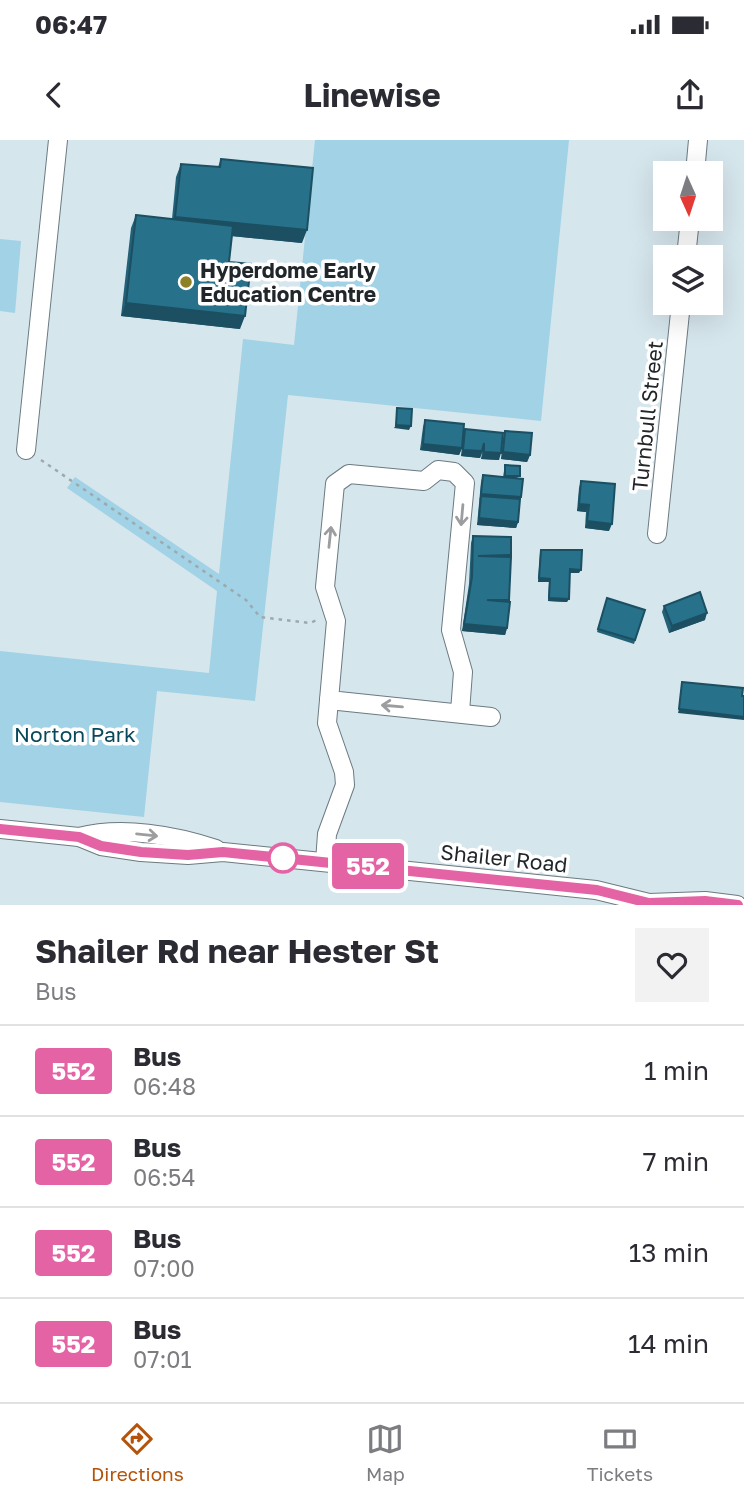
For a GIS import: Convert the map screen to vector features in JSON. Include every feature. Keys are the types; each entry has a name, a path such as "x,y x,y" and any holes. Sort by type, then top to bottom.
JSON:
{"street":[{"path":"26,450 58,140"},
{"path":"696,161 698,140"},
{"name":"Turnbull Street","path":"657,534 680,315"},
{"path":"325,862 327,834 338,811 345,785 327,723 336,621 325,587 335,484 349,474 424,481 438,470 454,472 465,483 451,630 463,672 460,712"},
{"path":"329,699 491,717"},
{"name":"Shailer Road","path":"0,828 79,837 101,846 141,852 188,855 223,852 597,890 649,904 705,901 737,905"}],"path":[{"path":"26,450 246,600 260,617 310,623 333,614"}],"green space":[{"name":"Norton Park","path":"315,140 569,140 541,421 288,395 255,701 157,691 144,817 0,802 0,651 209,673 217,591 67,488 75,477 219,574 243,339 294,345"},
{"path":"0,239 21,241 15,313 0,311"}],"building":[{"path":"221,159 313,168 307,230 175,217 181,164 220,167"},
{"path":"136,215 233,226 229,262 251,264 245,316 126,303"},
{"path":"397,408 412,409 411,426 396,425"},
{"path":"425,420 464,424 462,448 423,444"},
{"path":"465,429 503,433 501,453 484,452 484,443 482,451 463,450"},
{"path":"505,431 532,433 530,455 503,452"},
{"path":"505,465 520,466 520,476 505,476"},
{"path":"483,475 523,479 521,497 481,494"},
{"path":"581,481 615,484 612,524 587,521 589,505 579,504"},
{"path":"481,496 520,499 518,522 479,518"},
{"path":"473,536 511,537 511,555 478,556 511,557 509,600 487,600 510,602 507,628 464,624 472,577"},
{"path":"541,550 582,550 581,570 570,569 569,599 549,598 550,579 539,578"},
{"path":"700,592 707,613 672,626 664,606"},
{"path":"607,598 645,610 635,640 598,629"},
{"path":"682,682 743,688 744,717 679,709"}],"bus line":[{"name":"552","path":"0,829 79,837 101,846 141,852 188,855 223,852 597,890 649,903 705,901 738,905"}],"place":[{"name":"Hyperdome Early Education Centre","path":"186,282"}]}
